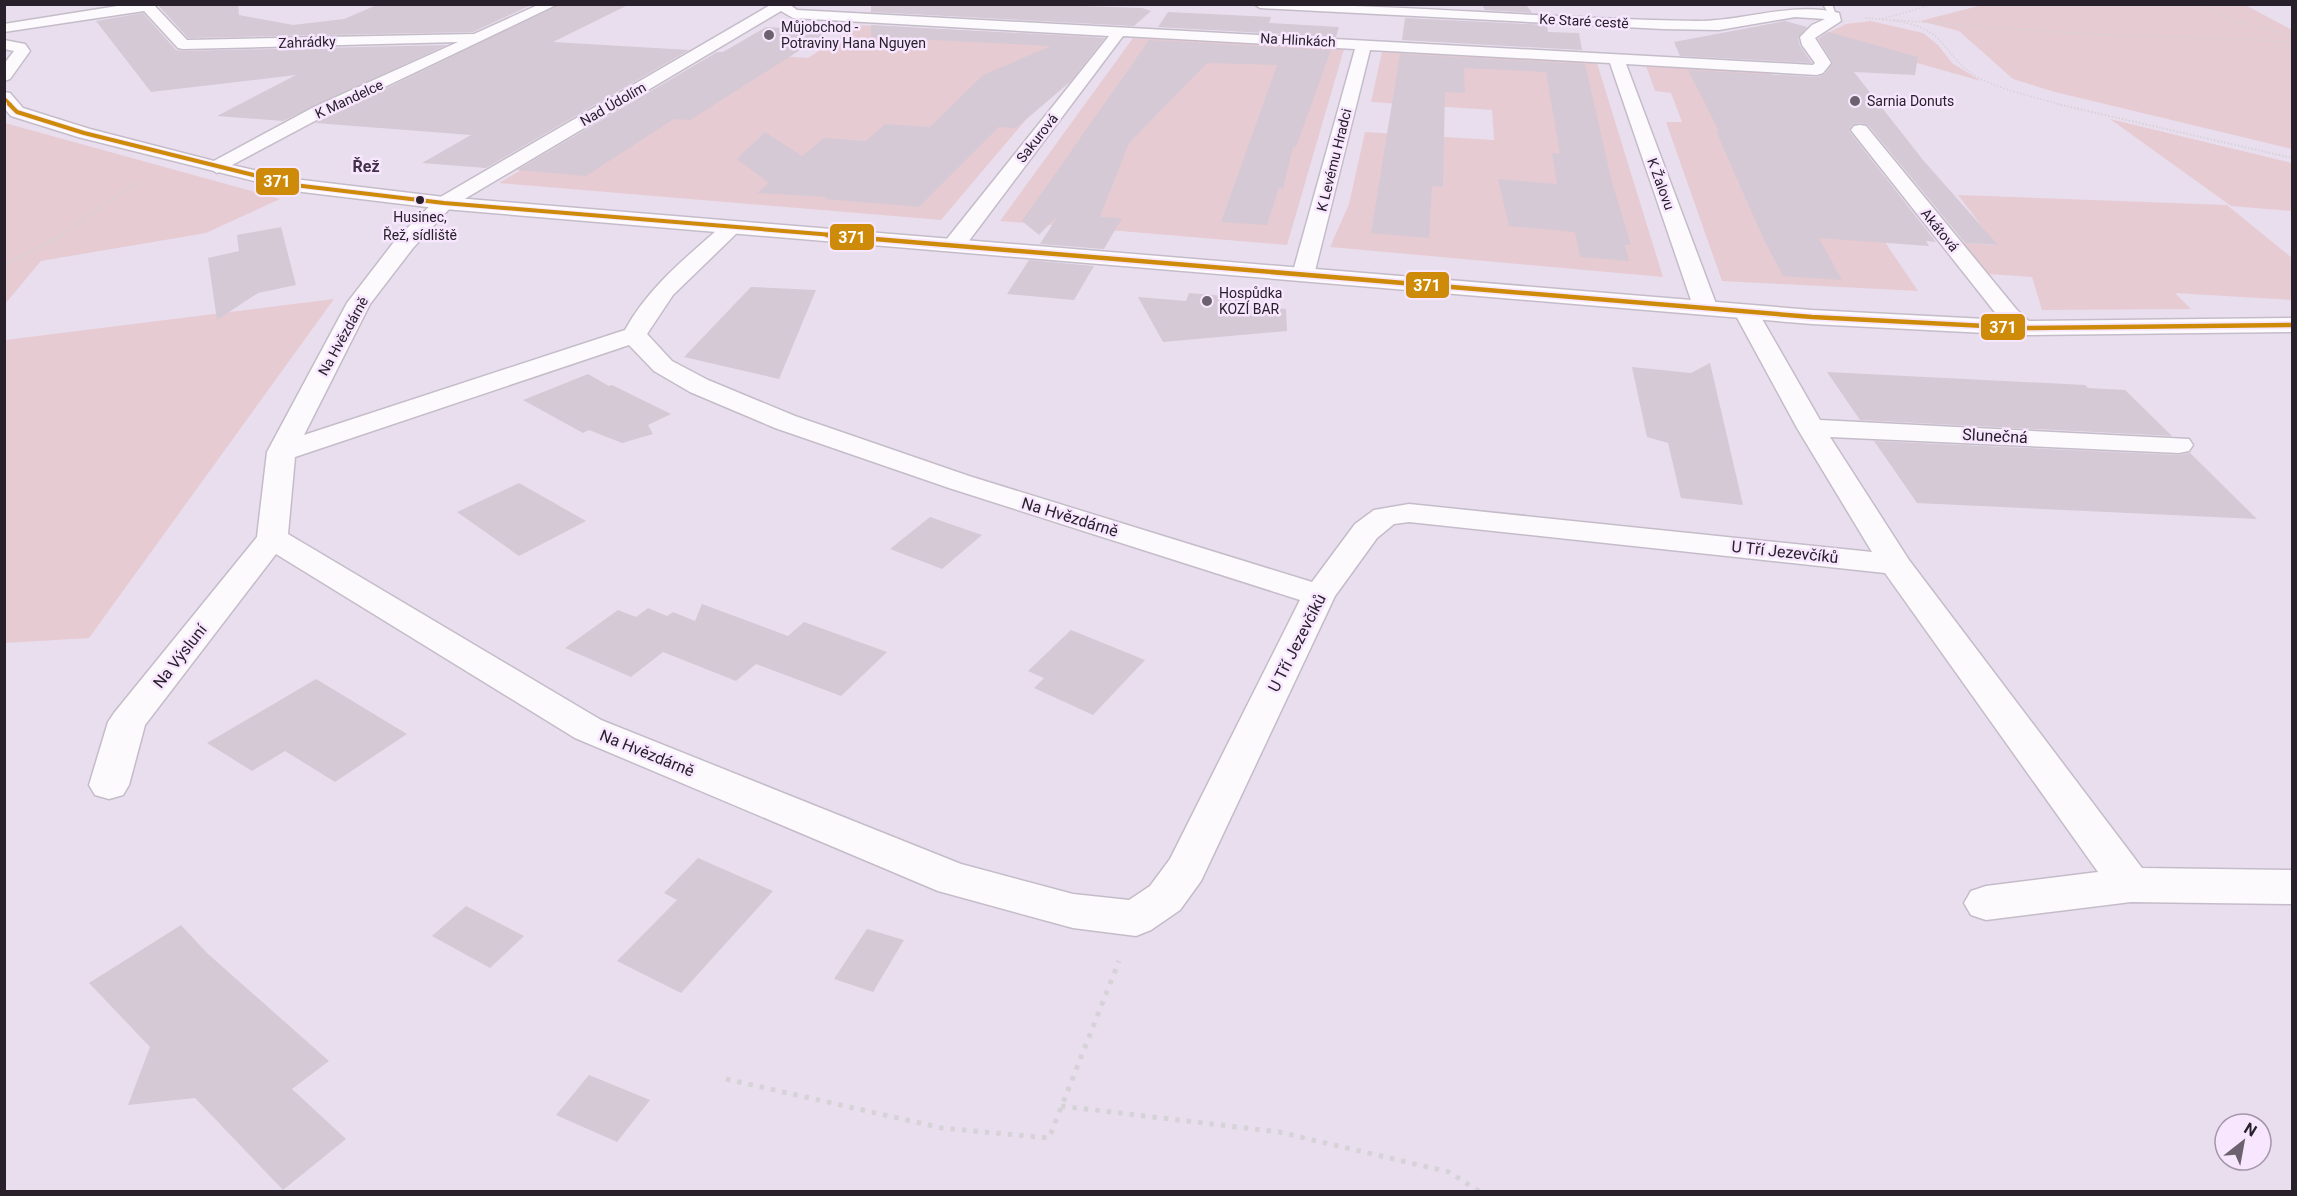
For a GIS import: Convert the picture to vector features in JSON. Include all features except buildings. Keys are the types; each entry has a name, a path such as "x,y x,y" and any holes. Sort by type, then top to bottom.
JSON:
{"street":[{"name":"K Mandelce","path":"217,166 320,111 552,4"},
{"name":"Ke Staré cestě","path":"1260,4 1703,26 1733,25 1795,13 1831,10"},
{"name":"Zahrádky","path":"4,28 146,5 183,45 483,36"},
{"name":"Na Hlinkách","path":"781,5 793,14 1817,70 1823,63 1809,45 1808,36 1817,28 1834,21 1831,10"},
{"name":"Nad Údolím","path":"444,203 781,5"},
{"path":"1741,8 1795,13"},
{"path":"951,22 969,9"},
{"name":"Sakurová","path":"954,245 1120,31"},
{"path":"4,44 20,46 22,51 4,76"},
{"name":"K Levému Hradci","path":"1303,275 1364,44"},
{"name":"K Žalovu","path":"1616,58 1706,309"},
{"path":"4,97 16,112 84,133 294,185 444,203 1746,312 2024,328 2292,325"},
{"name":"Akátová","path":"1860,130 2009,315 2024,328"},
{"name":"Na Hvězdárně","path":"444,203 405,243 359,303 281,452 273,538 588,729 953,879 1073,910 1136,918"},
{"path":"281,452 634,335 642,317 662,294 732,228"},
{"path":"1746,312 1811,428 1895,564 2131,885"},
{"name":"Na Hvězdárně","path":"634,335 663,366 699,386 785,422 959,482 1319,596"},
{"name":"Slunečná","path":"1811,428 2179,445"},
{"name":"U Tří Jezevčíků","path":"1136,918 1165,897 1186,869 1319,596 1366,531 1385,516 1409,513 1895,564"},
{"name":"Na Výsluní","path":"109,785 127,722 273,538"},
{"path":"1986,903 2131,885 2292,886"}],"path":[{"path":"1881,19 1934,4"},
{"path":"2199,4 2237,22 2292,36"},
{"path":"1831,10 1881,19 1930,33 1939,39 1963,68 1985,81 2008,89 2096,114 2292,158"},
{"path":"1881,19 2085,34 2292,41"},
{"path":"2274,40 2292,51"},
{"path":"4,265 47,246 149,174"},
{"path":"726,1079 942,1128 1049,1138 1136,918"},
{"path":"1061,1106 1279,1132 1449,1172 1480,1191"}],"shaded area":[{"path":"1982,5 2245,5 2292,30 2292,149 2055,92 2013,79 1959,31 1920,21"},
{"path":"1871,21 1923,33 1938,45 1952,63 1981,81 1821,36 1846,24"},
{"path":"858,25 1096,37 941,220 499,183 719,52 808,58"},
{"path":"1133,38 1344,49 1287,245 1000,221"},
{"path":"1382,52 1597,63 1663,277 1330,247 1349,204 1365,132 1494,140 1492,110 1371,102"},
{"path":"1646,66 1771,73 1918,291 1722,281 1666,122 1682,122 1671,93 1655,91"},
{"path":"2110,119 2292,163 2292,211 2231,206"},
{"path":"5,123 280,199 206,233 41,261 5,304"},
{"path":"1958,195 2227,205 2292,258 2292,300 2175,293 2191,309 2042,310 2032,277 1989,274 1963,243 1996,245"},
{"path":"334,299 89,638 5,643 5,340"}],"transit line":[{"name":"371","path":"4,98 17,112 84,133 217,167 294,185 444,203 1812,317 2024,328 2292,325"}],"place":[{"name":"Můjobchod - Potraviny Hana Nguyen","path":"769,35"},
{"name":"Sarnia Donuts","path":"1855,101"},
{"name":"Husinec, Řež, sídliště","path":"420,200"},
{"name":"Hospůdka KOZÍ BAR","path":"1207,301"}],"district":[{"name":"Řež","path":"366,166"}]}
